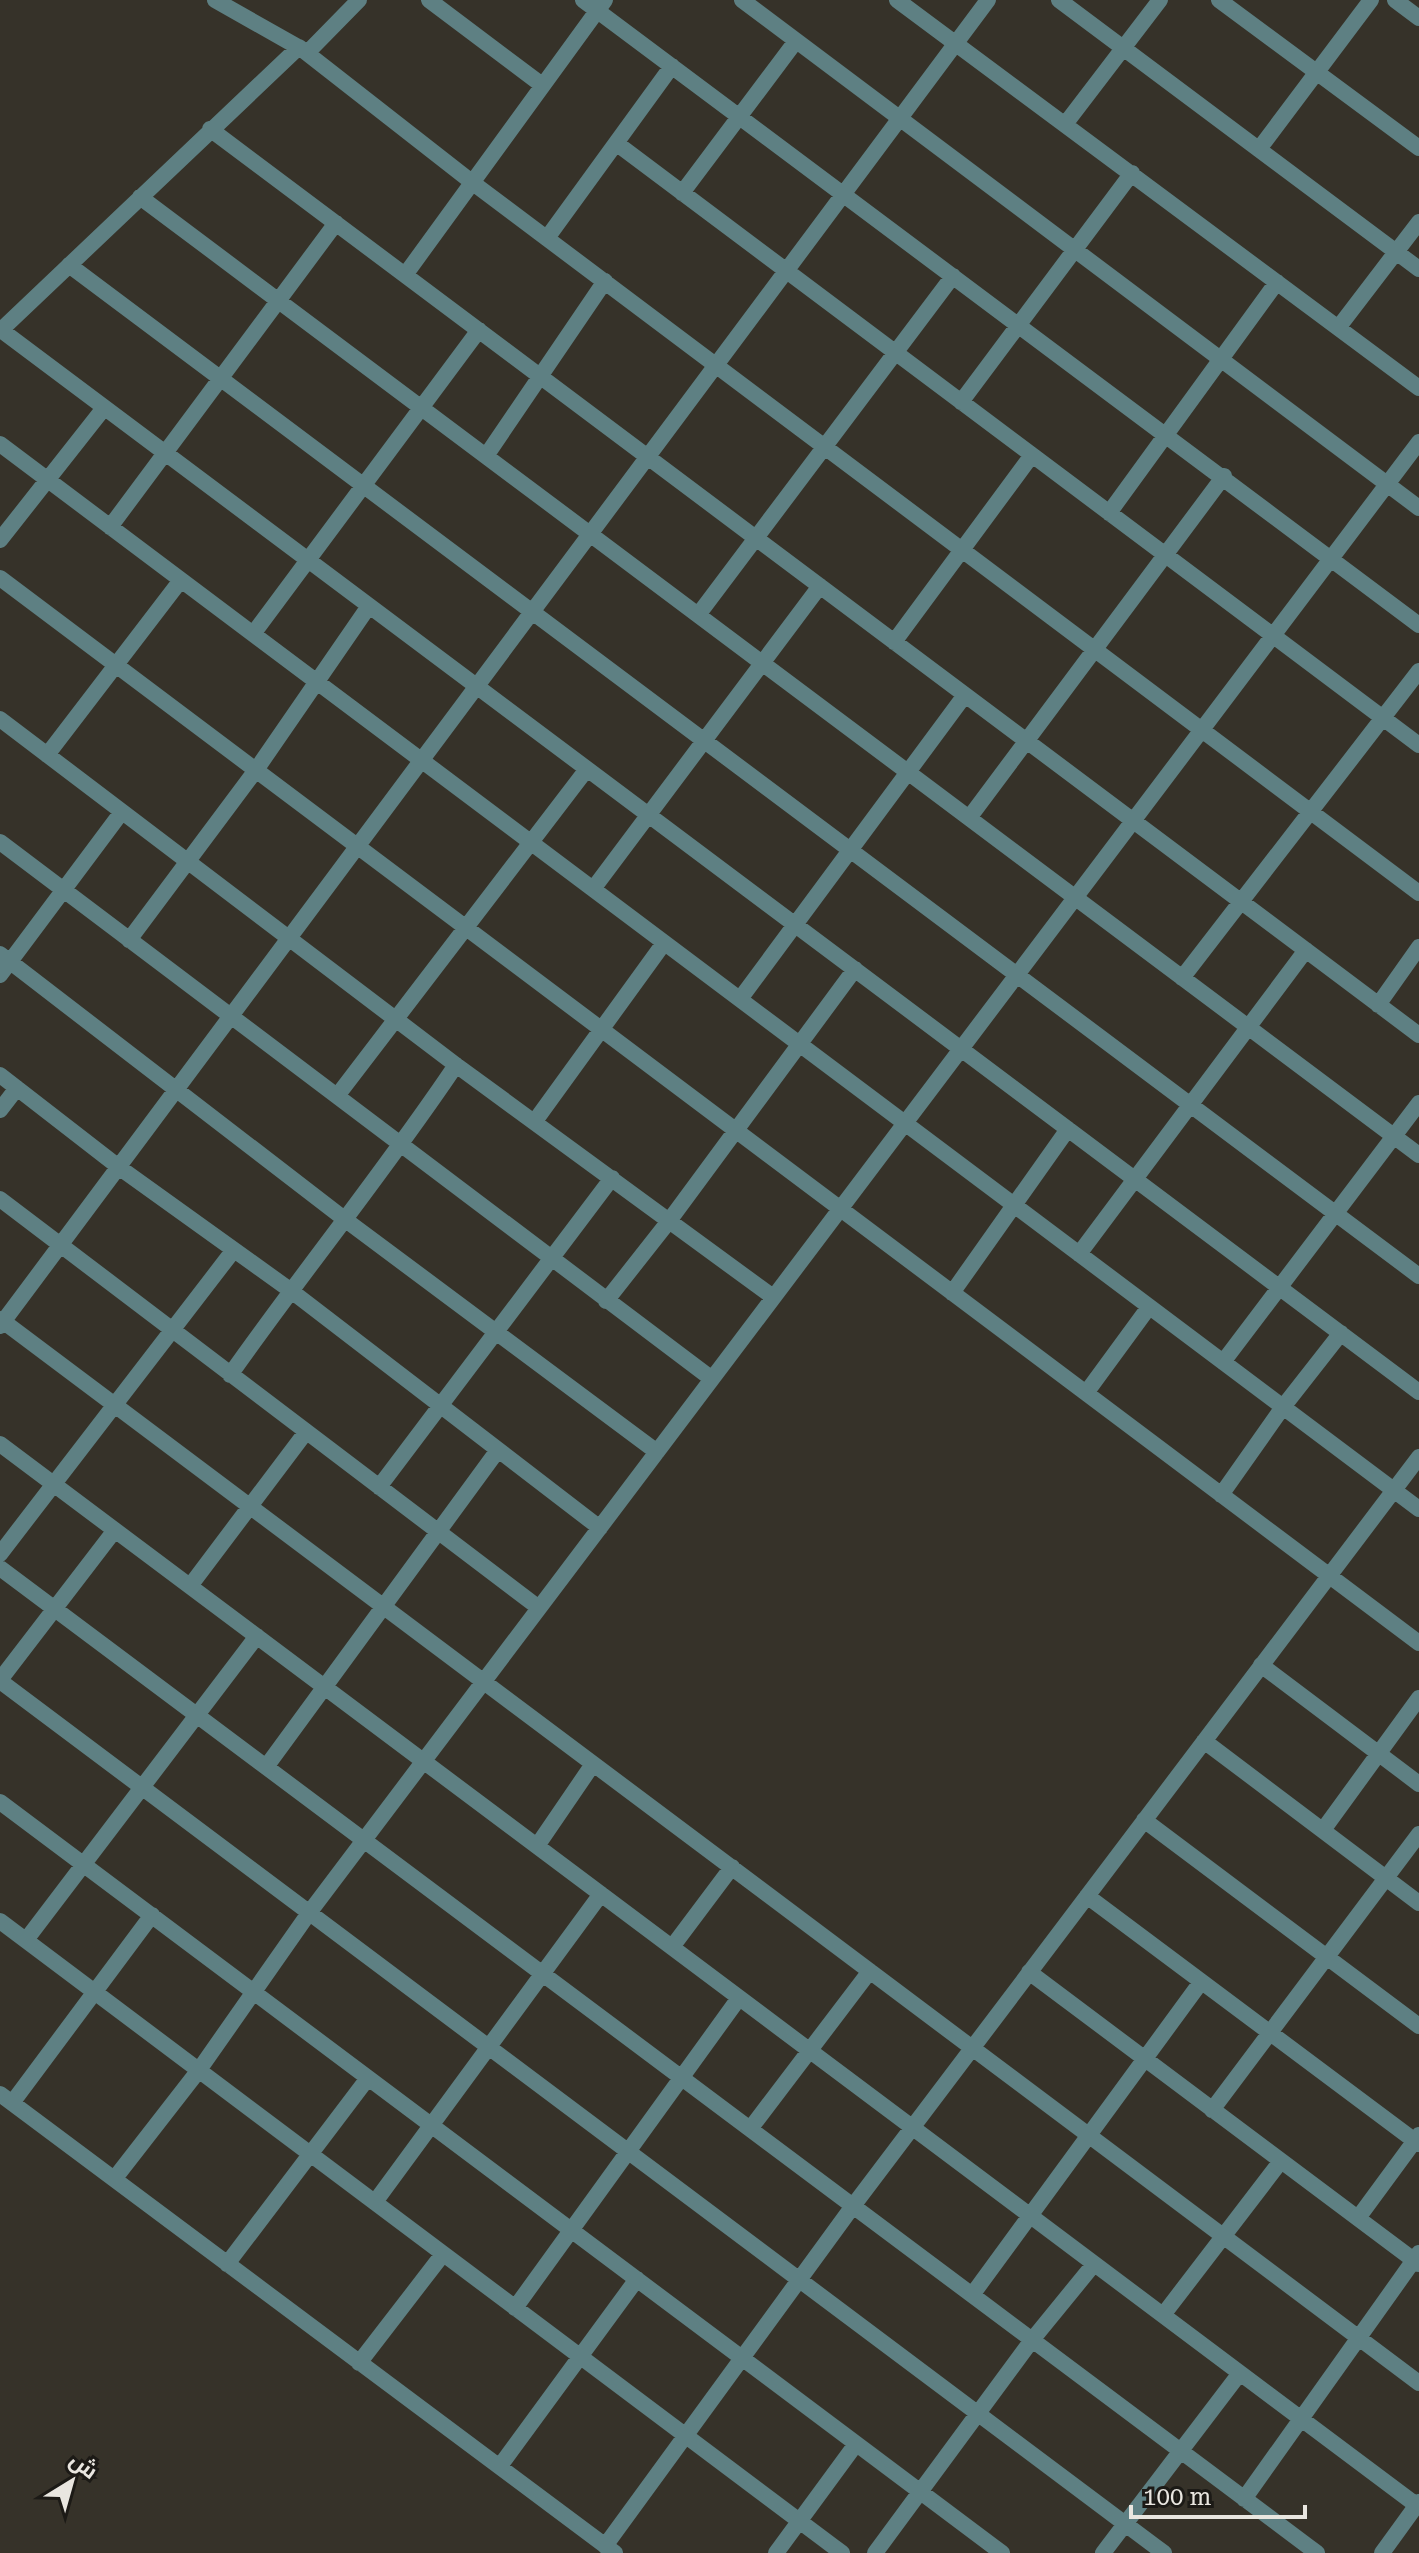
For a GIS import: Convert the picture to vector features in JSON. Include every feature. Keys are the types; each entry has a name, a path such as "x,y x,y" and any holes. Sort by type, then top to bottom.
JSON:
{"street":[{"path":"215,0 302,50 473,183 1419,893"},
{"path":"359,0 210,129 0,330 1419,1392"},
{"path":"429,0 542,85"},
{"path":"583,0 601,6 672,66 1224,476 1419,625"},
{"path":"742,0 1419,508"},
{"path":"897,0 1419,388"},
{"path":"988,0 903,118 357,846 291,939 1,1322 1419,2383"},
{"path":"1059,0 1419,269"},
{"path":"1066,123 1160,0"},
{"path":"1219,0 1419,148"},
{"path":"1259,149 1371,0"},
{"path":"1395,0 1419,18"},
{"path":"405,275 601,6"},
{"path":"682,193 796,41"},
{"path":"547,238 672,66"},
{"path":"210,129 1419,1035"},
{"path":"616,143 1419,745"},
{"path":"961,402 1132,173"},
{"path":"140,197 1419,1155"},
{"path":"1338,328 1419,222"},
{"path":"110,527 336,223"},
{"path":"69,265 1419,1276"},
{"path":"698,615 953,276"},
{"path":"486,456 605,281"},
{"path":"1109,513 1277,282"},
{"path":"253,634 479,330"},
{"path":"0,540 104,408"},
{"path":"115,2178 199,2070 309,1913 773,1297 907,1125 1419,442"},
{"path":"0,444 1419,1509"},
{"path":"894,642 1032,455"},
{"path":"969,818 1224,476"},
{"path":"0,578 1419,1643"},
{"path":"47,755 181,580"},
{"path":"593,889 820,586"},
{"path":"129,940 256,770 369,606"},
{"path":"1182,978 1419,671"},
{"path":"740,999 965,695"},
{"path":"0,719 456,1065 773,1297"},
{"path":"337,1096 533,844 587,769"},
{"path":"121,813 3,964 177,1090 657,1452"},
{"path":"0,842 712,1379"},
{"path":"535,1121 664,943"},
{"path":"1378,1005 1419,947"},
{"path":"1079,1254 1306,950"},
{"path":"606,1301 855,969"},
{"path":"230,1375 290,1290 347,1221 456,1065"},
{"path":"0,1075 120,1168 290,1290 600,1528"},
{"path":"0,1110 17,1088"},
{"path":"1223,1362 1419,1103"},
{"path":"952,1293 1068,1129"},
{"path":"379,1487 612,1178"},
{"path":"0,1199 539,1608"},
{"path":"0,1554 233,1251"},
{"path":"1086,1393 1149,1307"},
{"path":"1221,1495 1283,1407 1341,1333"},
{"path":"190,1586 306,1432"},
{"path":"0,1444 1418,2505 1382,2553"},
{"path":"266,1767 498,1450"},
{"path":"152,1915 95,1992 6,2098 610,2549 686,2435 853,2206 1419,1457"},
{"path":"115,1530 0,1681 1164,2553"},
{"path":"0,1568 1317,2553"},
{"path":"26,1940 257,1636"},
{"path":"1261,1665 1419,1784"},
{"path":"1323,1830 1419,1698"},
{"path":"1204,1741 1419,1903"},
{"path":"537,1846 593,1764"},
{"path":"0,1802 1002,2553"},
{"path":"1144,1820 1419,2026"},
{"path":"1212,2110 1419,1834"},
{"path":"672,1947 732,1867"},
{"path":"375,2202 601,1894"},
{"path":"1087,1896 1418,2140 1358,2218"},
{"path":"0,1921 842,2553"},
{"path":"750,2129 870,1971"},
{"path":"1029,1972 1417,2259 1244,2499"},
{"path":"972,2295 1201,1982"},
{"path":"515,2308 739,1998"},
{"path":"227,2264 368,2078"},
{"path":"1163,2315 1281,2161"},
{"path":"359,2363 443,2254"},
{"path":"875,2553 1032,2340 1094,2264"},
{"path":"500,2466 637,2279"},
{"path":"1103,2553 1240,2373"},
{"path":"776,2553 856,2444"}]}
